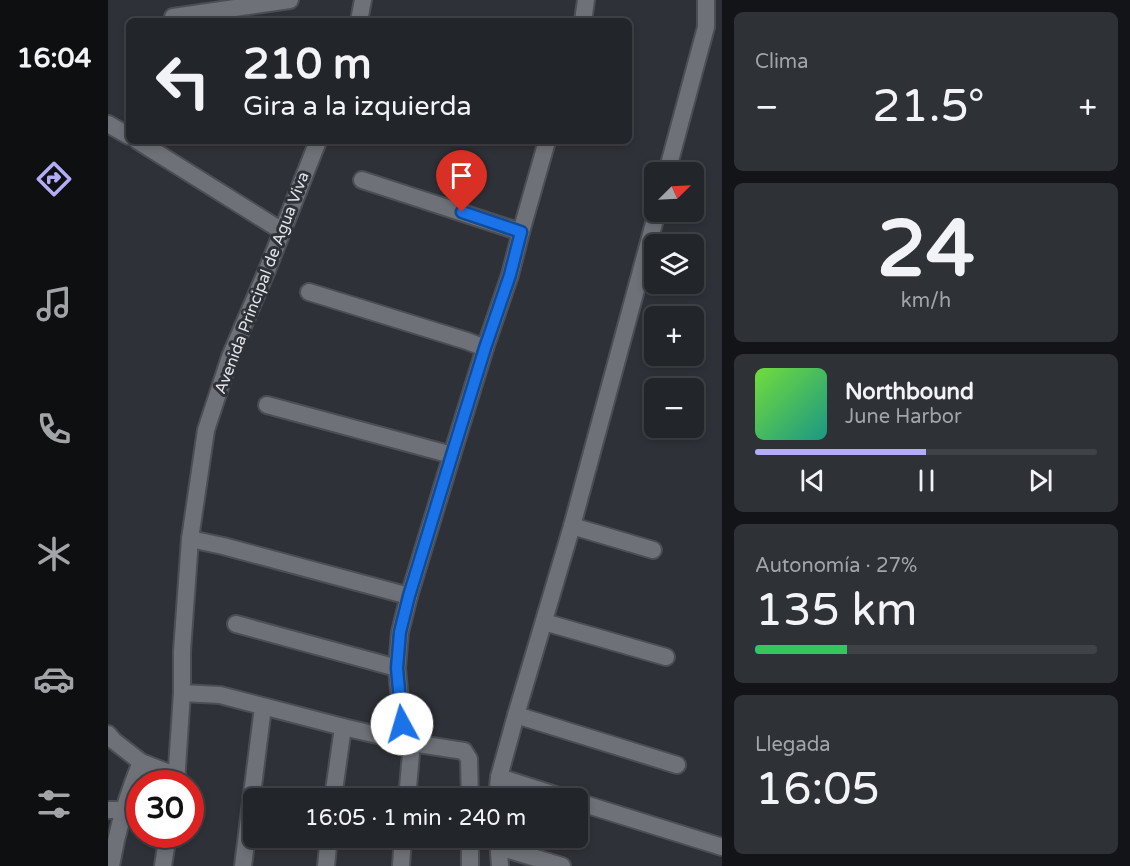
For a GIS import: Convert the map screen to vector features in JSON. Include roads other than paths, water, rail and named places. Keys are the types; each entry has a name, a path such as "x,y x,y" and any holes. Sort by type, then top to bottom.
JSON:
{"street":[{"path":"173,17 290,0"},
{"path":"360,18 363,0"},
{"path":"583,18 586,0"},
{"path":"670,162 706,27 706,0"},
{"path":"108,124 126,134"},
{"path":"143,144 282,231"},
{"name":"Avenida Principal de Agua Viva","path":"177,770 190,539 206,430 230,357 317,144"},
{"path":"402,724 397,668 400,632 409,596 485,348 510,275 547,144"},
{"path":"362,180 521,232"},
{"path":"498,788 516,715 572,526 654,222"},
{"path":"309,292 485,348"},
{"path":"267,405 452,455"},
{"path":"572,526 652,550"},
{"path":"190,539 409,596"},
{"path":"544,622 666,657"},
{"path":"236,624 397,668"},
{"path":"182,693 220,695 412,743 464,751 470,759 470,788"},
{"path":"243,866 263,706"},
{"path":"516,715 677,765"},
{"path":"334,788 343,727"},
{"path":"108,734 141,762 157,770"},
{"path":"408,788 412,743"},
{"path":"111,866 115,843 116,810 129,792 141,762"},
{"path":"499,777 534,788"},
{"path":"588,805 722,848"},
{"path":"163,866 166,848"},
{"path":"326,866 328,848"},
{"path":"401,866 402,848"},
{"path":"470,848 470,866"},
{"path":"499,848 500,866"},
{"path":"515,848 562,866"}]}
